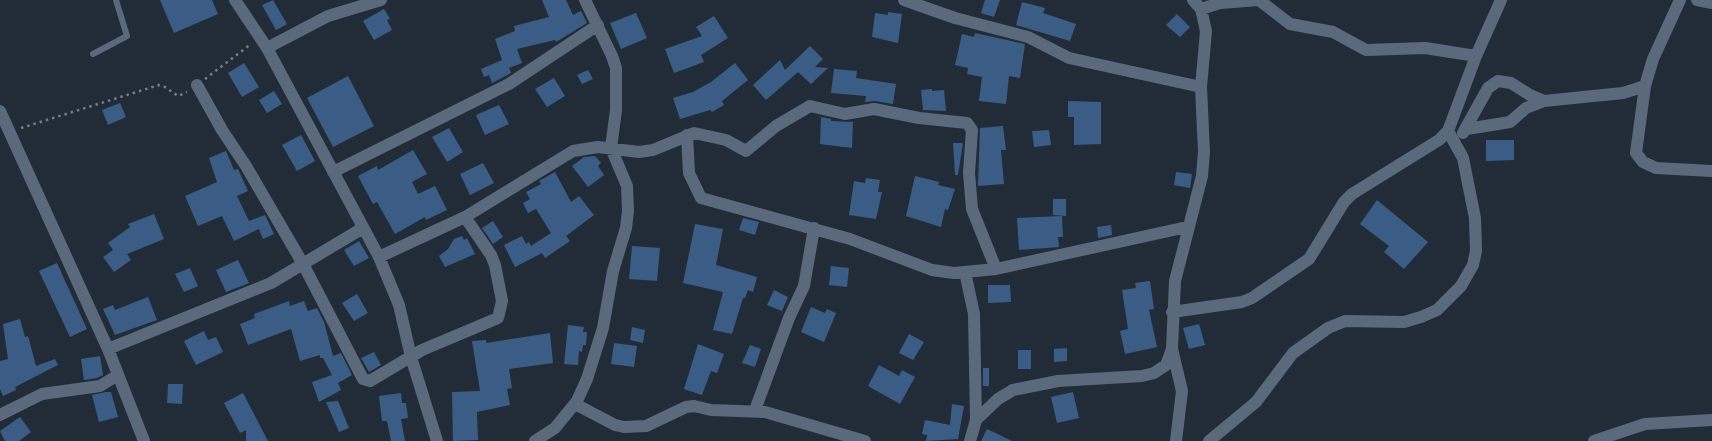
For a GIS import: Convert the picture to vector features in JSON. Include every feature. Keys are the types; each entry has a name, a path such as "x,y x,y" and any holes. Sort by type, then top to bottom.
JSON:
{"street":[{"path":"235,0 267,48 379,257 398,305 411,357 437,441"},
{"path":"267,48 338,6 381,0"},
{"path":"534,441 555,428 575,404 587,379 603,328 613,271 627,219 627,186 611,148 616,110 616,68 585,0"},
{"path":"904,0 955,18 1028,36 1068,58 1201,86"},
{"path":"1176,441 1182,391 1172,350 1172,312 1175,281 1187,227 1202,176 1205,134 1201,86 1206,31 1197,5 1259,0 1267,4 1290,24 1333,32 1366,50 1425,48 1476,56"},
{"path":"1209,441 1256,402 1293,353 1328,328 1345,321 1404,322 1421,317 1437,310 1461,286 1473,265 1476,234 1466,170 1451,136 1476,56 1501,0"},
{"path":"1680,0 1653,59 1645,86 1636,153 1649,166 1661,169 1712,171"},
{"path":"1697,0 1712,3"},
{"path":"333,172 509,84 598,25"},
{"path":"1467,129 1488,88 1498,81 1511,83 1544,101"},
{"path":"197,85 212,107 222,130 246,166 303,264 363,379 370,381 411,357 494,321 501,313 500,282 495,265 491,255 465,217"},
{"path":"1172,312 1242,302 1252,298 1309,259 1344,202 1352,194 1439,140 1467,129 1510,122 1526,108 1544,101 1623,93 1645,86"},
{"path":"379,257 465,217 573,151 584,148 611,148 639,152 653,150 694,133 718,137 746,151 776,126 806,106 850,114 874,109 919,118 967,123 972,130 969,173 972,210 996,269"},
{"path":"0,111 108,349 144,441"},
{"path":"687,135 689,173 701,198 860,242 932,270 965,272 996,269 1187,227"},
{"path":"108,349 271,283 364,228"},
{"path":"755,410 789,318 804,286 814,228"},
{"path":"965,272 974,314 976,420 970,441"},
{"path":"976,420 998,399 1013,390 1058,381 1142,376 1154,373 1166,366 1172,350"},
{"path":"0,415 42,394 100,386 118,375"},
{"path":"575,404 615,425 624,427 646,426 686,407 711,410 755,410 865,441"},
{"path":"1594,441 1645,424 1712,420"}],"lane":[{"path":"93,54 127,36 116,0"}],"path":[{"path":"9,132 159,86 165,87 178,96 197,85 260,37"}],"building":[{"path":"160,0 212,0 218,14 174,33"},
{"path":"273,0 287,24 276,30 262,5"},
{"path":"542,0 566,0 573,15 581,11 587,23 556,42 555,40 517,49 522,63 509,68 511,73 492,83 489,75 484,77 481,69 502,60 495,39 515,31 514,26 549,17"},
{"path":"985,0 1000,0 994,17 981,13"},
{"path":"1022,2 1045,8 1043,13 1076,24 1070,41 1016,25"},
{"path":"384,9 390,19 387,20 392,30 374,40 363,21"},
{"path":"888,12 902,14 898,43 872,37 875,13 888,15"},
{"path":"636,13 647,38 621,49 610,23"},
{"path":"1177,14 1190,27 1180,37 1166,25"},
{"path":"714,16 728,38 701,55 704,62 674,73 665,49 702,36 696,27"},
{"path":"975,33 1025,44 1020,78 1009,76 1006,104 979,101 982,77 967,74 968,68 955,65 962,34 974,37"},
{"path":"810,46 823,59 815,67 828,68 811,84 798,72 766,100 753,85 780,60 785,70"},
{"path":"244,63 259,87 242,97 228,73"},
{"path":"735,63 748,80 722,101 724,105 712,112 710,110 680,119 673,98 693,92 711,82"},
{"path":"834,69 857,71 856,78 896,84 893,104 875,101 865,102 866,96 831,93"},
{"path":"588,70 593,79 582,84 577,75"},
{"path":"348,76 374,126 333,147 307,98"},
{"path":"554,78 565,96 547,107 535,89"},
{"path":"932,89 932,91 944,90 946,111 923,110 921,90"},
{"path":"274,91 282,104 267,113 259,100"},
{"path":"1068,101 1101,102 1101,144 1074,145 1074,117 1068,117"},
{"path":"120,103 126,117 108,125 102,110"},
{"path":"499,105 509,124 485,135 476,115"},
{"path":"821,117 831,119 831,121 853,122 852,148 820,144"},
{"path":"1003,126 1006,150 1001,150 1004,184 978,186 980,128"},
{"path":"449,128 463,152 447,162 432,137"},
{"path":"1049,130 1051,145 1034,147 1032,131"},
{"path":"301,135 315,161 297,171 282,145"},
{"path":"1486,140 1514,140 1514,160 1486,161"},
{"path":"953,143 963,143 958,175 955,175"},
{"path":"413,150 427,174 412,182 418,194 435,186 447,210 426,220 425,217 395,234 377,202 373,204 358,176 377,166 378,170"},
{"path":"226,151 234,170 238,169 248,191 237,196 249,221 265,215 274,234 263,239 259,229 234,241 222,216 198,226 185,196 217,182 209,158"},
{"path":"595,156 601,163 598,166 604,175 588,187 572,166 584,157"},
{"path":"483,163 494,183 470,195 460,174"},
{"path":"555,172 571,202 579,196 594,215 566,236 570,241 545,258 542,253 515,267 504,245 522,236 526,244 529,242 531,246 551,233 536,209 528,213 523,203 530,199 526,192 541,184 539,181"},
{"path":"1176,172 1192,174 1190,188 1174,185"},
{"path":"915,176 939,182 938,185 955,189 948,210 945,209 941,227 906,216"},
{"path":"866,178 880,180 878,192 882,192 876,219 849,215 854,181 865,183"},
{"path":"1053,199 1066,199 1066,216 1053,215"},
{"path":"1377,200 1428,242 1404,269 1384,252 1389,246 1360,224"},
{"path":"154,214 164,239 127,254 131,260 114,272 103,257 113,250 108,243 130,227 128,224"},
{"path":"1062,216 1063,237 1058,237 1059,247 1019,250 1017,218"},
{"path":"743,218 759,222 755,235 739,230"},
{"path":"493,221 503,237 493,244 482,228"},
{"path":"695,224 723,229 716,265 757,277 753,292 748,290 745,298 743,298 732,334 713,330 723,292 683,283"},
{"path":"1111,225 1112,235 1098,238 1097,227"},
{"path":"462,236 464,240 467,238 475,254 445,267 439,256 448,249 454,239"},
{"path":"359,241 369,258 354,266 344,250"},
{"path":"632,246 660,248 657,281 629,279"},
{"path":"238,260 249,283 226,292 216,270"},
{"path":"57,263 87,329 70,337 39,271"},
{"path":"831,266 849,268 847,287 829,285"},
{"path":"190,268 198,286 184,292 175,274"},
{"path":"1150,281 1154,309 1149,310 1157,347 1125,354 1120,331 1128,329 1122,290 1136,288 1135,283"},
{"path":"988,285 1010,285 1011,302 988,303"},
{"path":"774,290 788,297 782,311 767,305"},
{"path":"357,294 368,313 354,321 342,303"},
{"path":"148,297 157,320 115,335 103,309 113,305 115,310"},
{"path":"289,301 290,306 304,301 308,311 317,308 324,322 333,356 341,353 352,375 338,383 341,390 319,402 312,382 332,375 323,358 320,358 320,355 300,361 291,329 248,345 240,324 255,318 254,314"},
{"path":"811,307 825,313 827,309 836,313 824,342 801,332"},
{"path":"20,319 25,337 28,336 36,366 55,359 58,365 15,387 16,390 3,396 0,389 0,361 8,359 3,324"},
{"path":"1199,324 1205,345 1189,349 1183,328"},
{"path":"568,325 584,327 583,332 587,332 586,345 583,345 582,352 579,351 578,365 564,364"},
{"path":"632,327 645,330 643,343 630,340"},
{"path":"204,331 208,340 216,337 223,352 196,365 184,341"},
{"path":"550,333 553,363 509,369 512,388 507,389 510,405 477,412 478,440 453,441 452,392 480,391 472,341 486,340 486,343"},
{"path":"909,334 924,342 913,360 899,353"},
{"path":"614,343 637,346 634,367 611,364"},
{"path":"698,344 724,354 717,373 711,371 702,395 684,389"},
{"path":"750,345 761,349 755,367 742,363"},
{"path":"1067,348 1067,361 1054,362 1054,349"},
{"path":"1018,350 1031,350 1031,369 1018,369"},
{"path":"374,352 381,365 369,372 361,358"},
{"path":"100,356 103,375 84,380 81,359"},
{"path":"879,365 899,376 902,370 915,377 900,404 868,386"},
{"path":"983,368 989,368 989,386 983,386"},
{"path":"168,384 183,384 182,404 167,403"},
{"path":"111,392 118,417 99,422 92,395"},
{"path":"1073,392 1079,418 1057,423 1051,397"},
{"path":"243,393 268,441 246,441 246,430 240,433 224,403"},
{"path":"401,393 402,403 406,403 408,418 401,419 405,441 391,441 387,421 382,421 379,396"},
{"path":"338,401 349,428 339,432 326,402"},
{"path":"952,404 964,406 958,439 926,441 927,435 922,434 925,420 950,425"},
{"path":"20,417 31,432 19,441 5,441 0,431"},
{"path":"987,429 1012,441 981,441"}]}
